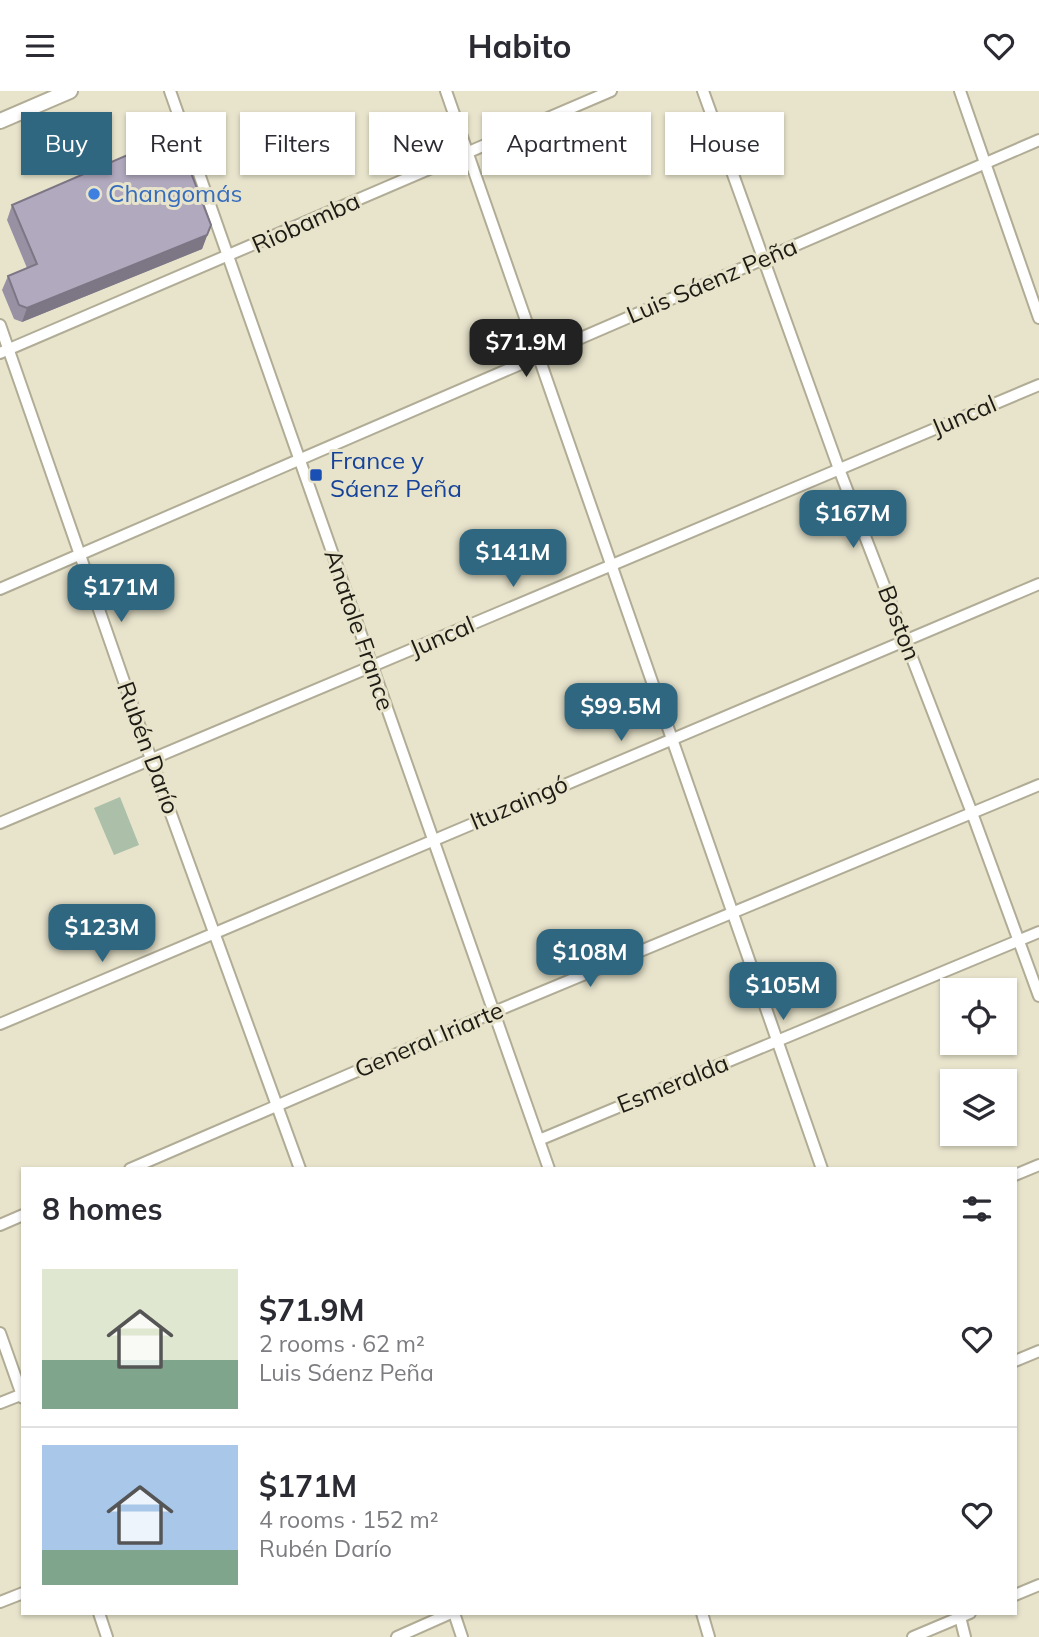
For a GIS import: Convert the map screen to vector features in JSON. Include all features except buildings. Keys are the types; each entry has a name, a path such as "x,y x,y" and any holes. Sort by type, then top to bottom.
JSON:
{"main road":[{"path":"0,121 70,91"}],"street":[{"name":"Anatole France","path":"170,91 548,1167"},
{"path":"446,91 674,738 821,1167"},
{"name":"Riobamba","path":"5,351 611,91"},
{"name":"Boston","path":"703,91 839,469 972,813 1039,996"},
{"path":"960,91 1039,318"},
{"name":"Luis Sáenz Peña","path":"0,589 1039,140"},
{"name":"Rubén Darío","path":"0,325 5,351 299,1167"},
{"name":"Juncal","path":"0,823 1039,385"},
{"name":"Ituzaingó","path":"0,1024 1039,584"},
{"name":"General Iriarte","path":"135,1167 494,1011 1039,785"},
{"name":"Esmeralda","path":"539,1140 1039,932"},
{"path":"1017,1174 1039,1165"},
{"path":"0,1224 21,1216"},
{"path":"0,1333 21,1392"},
{"path":"1017,1360 1039,1351"},
{"path":"0,1403 21,1395"},
{"path":"1017,1594 1039,1585"},
{"path":"0,1602 21,1594"},
{"path":"100,1615 107,1637"},
{"path":"397,1637 448,1615"},
{"path":"454,1615 462,1637"},
{"path":"703,1615 709,1637"},
{"path":"913,1637 963,1615 965,1637"}],"green space":[{"path":"120,797 139,845 114,855 94,808"}],"place":[{"name":"Changomás","path":"94,194"},
{"name":"France y Sáenz Peña","path":"316,475"}]}
